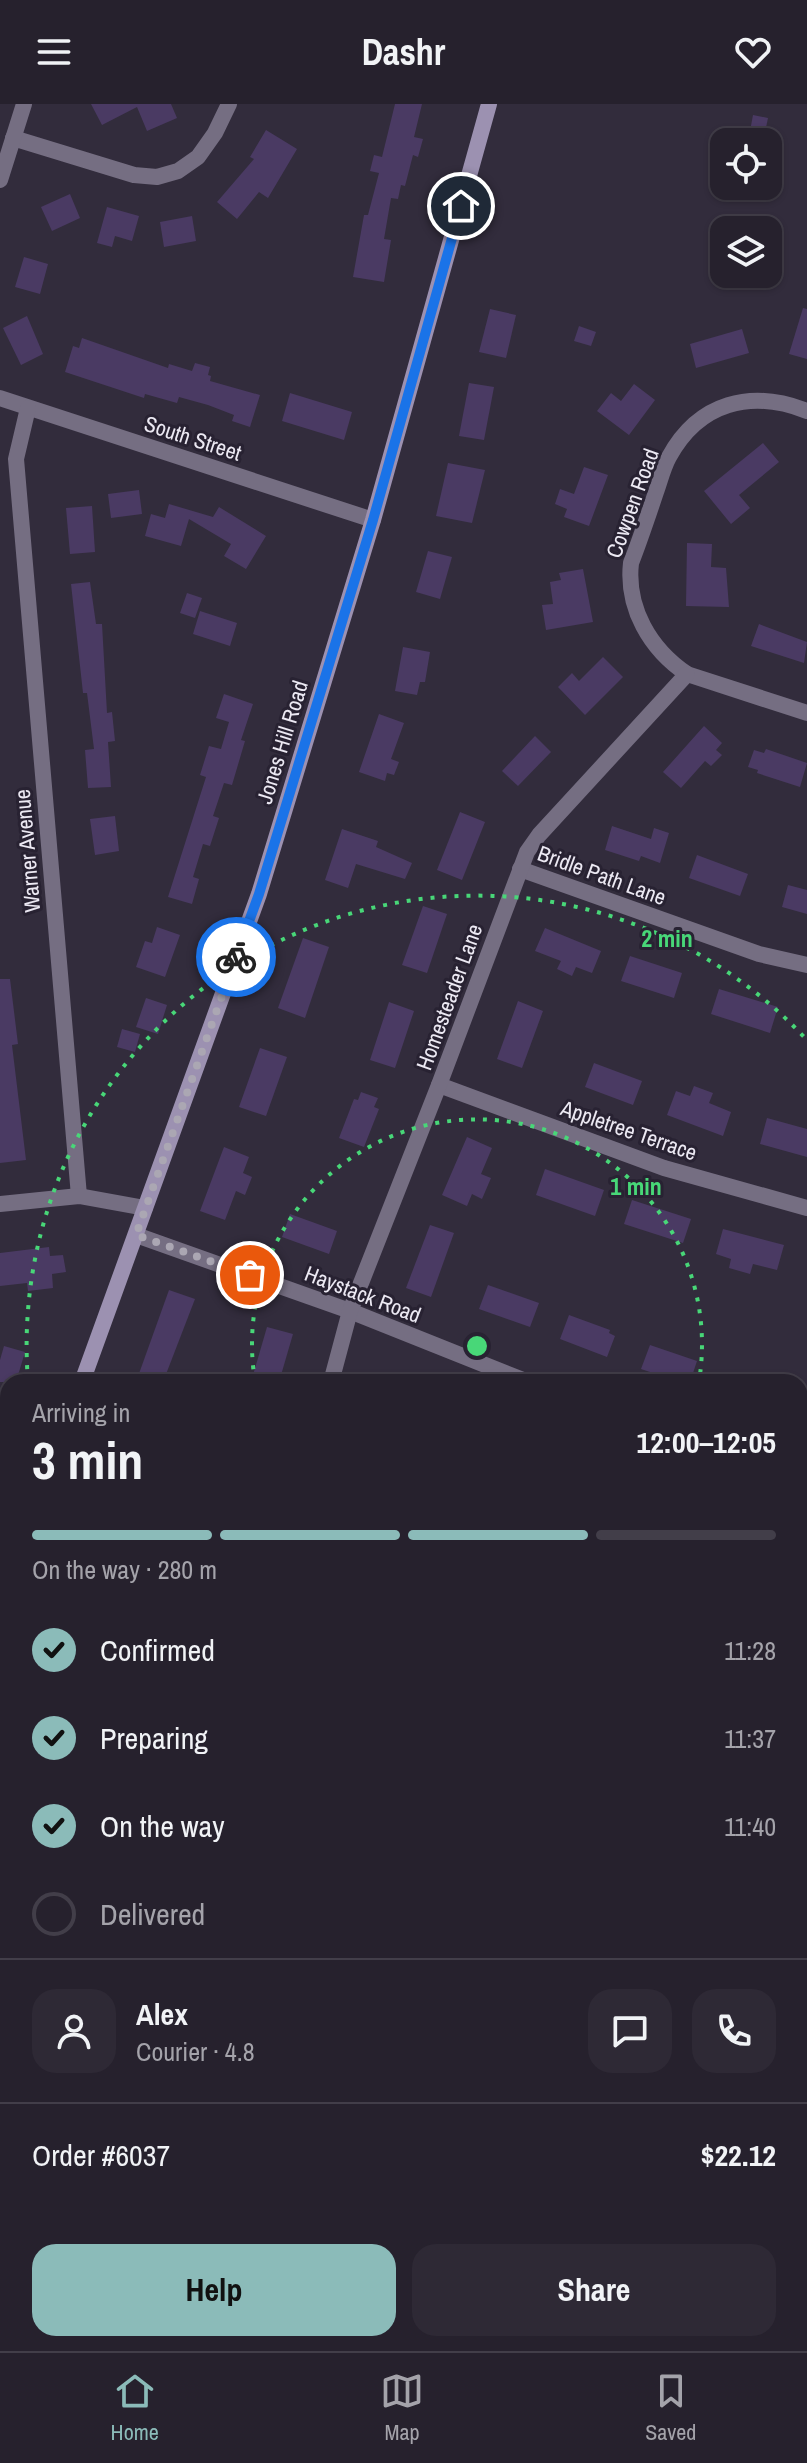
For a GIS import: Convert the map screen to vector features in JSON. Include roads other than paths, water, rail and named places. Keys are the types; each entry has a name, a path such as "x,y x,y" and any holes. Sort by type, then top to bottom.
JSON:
{"main road":[{"name":"Jones Hill Road","path":"85,1374 259,894 373,520 489,104"}],"street":[{"path":"0,180 24,104"},
{"path":"13,138 134,175 157,177 178,171 198,157 215,133 229,104"},
{"name":"South Street","path":"0,398 373,520"},
{"name":"Cowpen Road","path":"807,411 767,400 745,401 724,405 703,417 685,433 668,458 631,563 630,579 638,616 647,634 670,662 687,674 807,713"},
{"name":"Warner Avenue","path":"28,408 16,459 79,1196"},
{"name":"Homesteader Lane","path":"333,1374 350,1311 527,852 539,835 687,674"},
{"name":"Bridle Path Lane","path":"520,869 759,954 807,965"},
{"name":"Appletree Terrace","path":"439,1085 664,1168 807,1208"},
{"path":"0,1204 79,1196 145,1208"},
{"name":"Haystack Road","path":"136,1235 350,1311 508,1374"}]}
